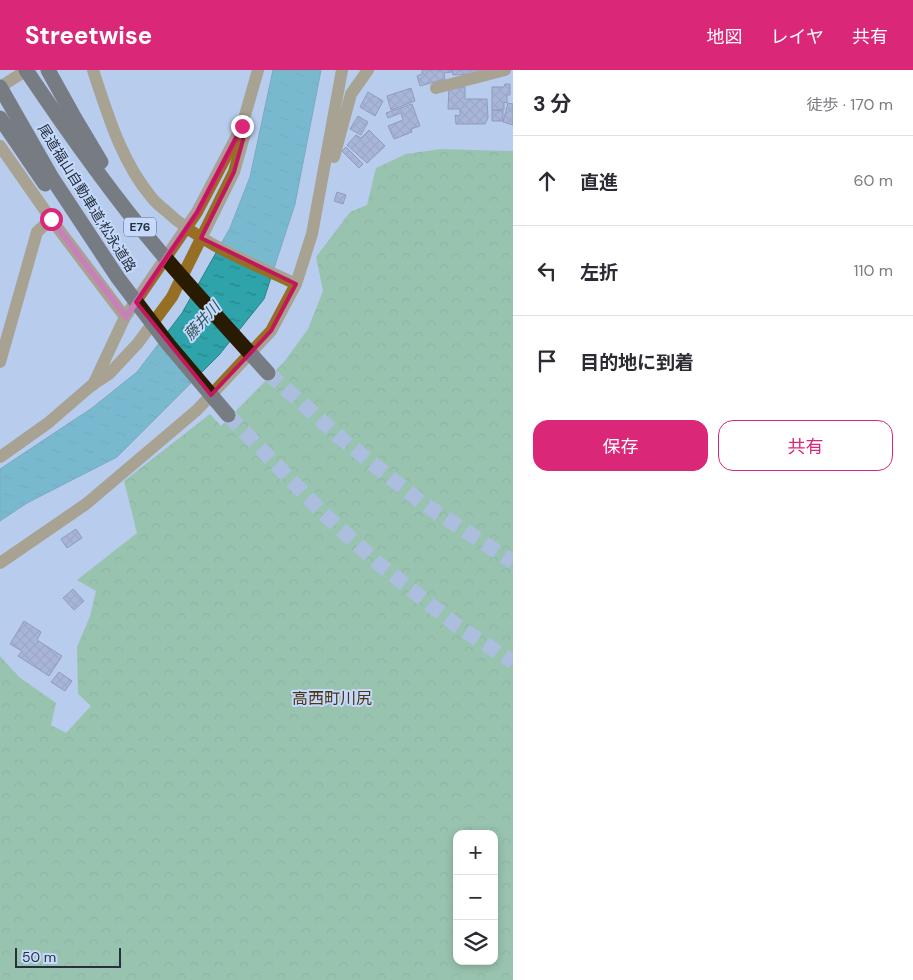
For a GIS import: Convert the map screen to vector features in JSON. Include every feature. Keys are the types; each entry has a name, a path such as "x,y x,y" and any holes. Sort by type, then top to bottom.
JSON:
{"highway":[{"name":"尾道福山自動車道;松永道路","path":"27,70 104,181 156,247 268,373"},
{"path":"48,70 97,155 121,191 221,321"},
{"name":"尾道福山自動車道;松永道路","path":"0,87 52,178 118,278 168,344 228,415"},
{"path":"0,118 72,223 118,278"}],"street":[{"path":"0,87 27,70"},
{"path":"93,70 117,140 134,172 152,199 175,220 198,236 296,284"},
{"path":"92,385 126,317 197,212 242,126 258,70"},
{"path":"312,234 342,70"},
{"path":"0,563 86,504 197,410 271,331 296,284 351,94 368,70"},
{"path":"436,88 505,70"},
{"path":"0,457 48,423 92,385 109,374 138,343 172,296 234,172 247,126 242,126"},
{"path":"0,146 51,219 126,317"},
{"path":"0,362 37,232 51,219"}],"highlighted area":[{"path":"242,126 247,126 234,172 201,238 296,284 271,331 211,395 136,302 197,212"}],"green space":[{"path":"441,149 513,151 513,980 0,980 0,656 19,677 56,703 51,725 66,733 91,706 78,694 77,647 90,616 96,591 77,580 137,533 124,481 210,414 221,426 284,362 308,329 323,291 316,257 350,212 367,205 376,168 406,154"}],"water":[{"name":"藤井川","path":"273,70 321,70 295,204 264,299 219,355 117,457 27,503 0,521 0,469 92,408 137,372 182,313 230,228 250,177"}],"building":[{"path":"422,70 452,70 452,72 444,73 445,79 420,86 417,76 422,74"},
{"path":"452,70 491,70 477,74 453,75"},
{"path":"505,84 510,84 510,95 507,95 507,103 504,102 504,110 492,110 492,87 504,87"},
{"path":"449,86 465,87 465,99 487,99 488,118 485,124 456,124 455,115 460,116 460,109 448,109"},
{"path":"411,88 415,101 391,110 387,96"},
{"path":"368,92 383,101 375,116 360,107"},
{"path":"508,103 513,104 513,125 503,122"},
{"path":"412,104 420,126 411,129 412,132 394,139 388,126 403,120 401,113 388,118 386,113"},
{"path":"492,110 503,111 503,121 492,121"},
{"path":"358,116 368,122 361,135 350,129"},
{"path":"369,130 385,146 367,163 347,145 356,135 361,138"},
{"path":"346,147 363,164 359,168 342,151"},
{"path":"337,192 346,195 343,204 334,201"},
{"path":"76,529 82,538 67,548 61,539"},
{"path":"73,589 84,601 74,610 63,598"},
{"path":"24,621 41,632 37,640 62,656 49,676 18,656 22,651 10,644"},
{"path":"59,672 72,681 65,691 51,682"}],"tunnel":[{"path":"268,373 343,440 421,502 513,562"},
{"path":"228,415 323,513 379,564 456,625 513,662"}],"district":[{"name":"高西町川尻","path":"332,698"}],"route":[{"path":"51,219 126,317 197,212 242,126"}]}
